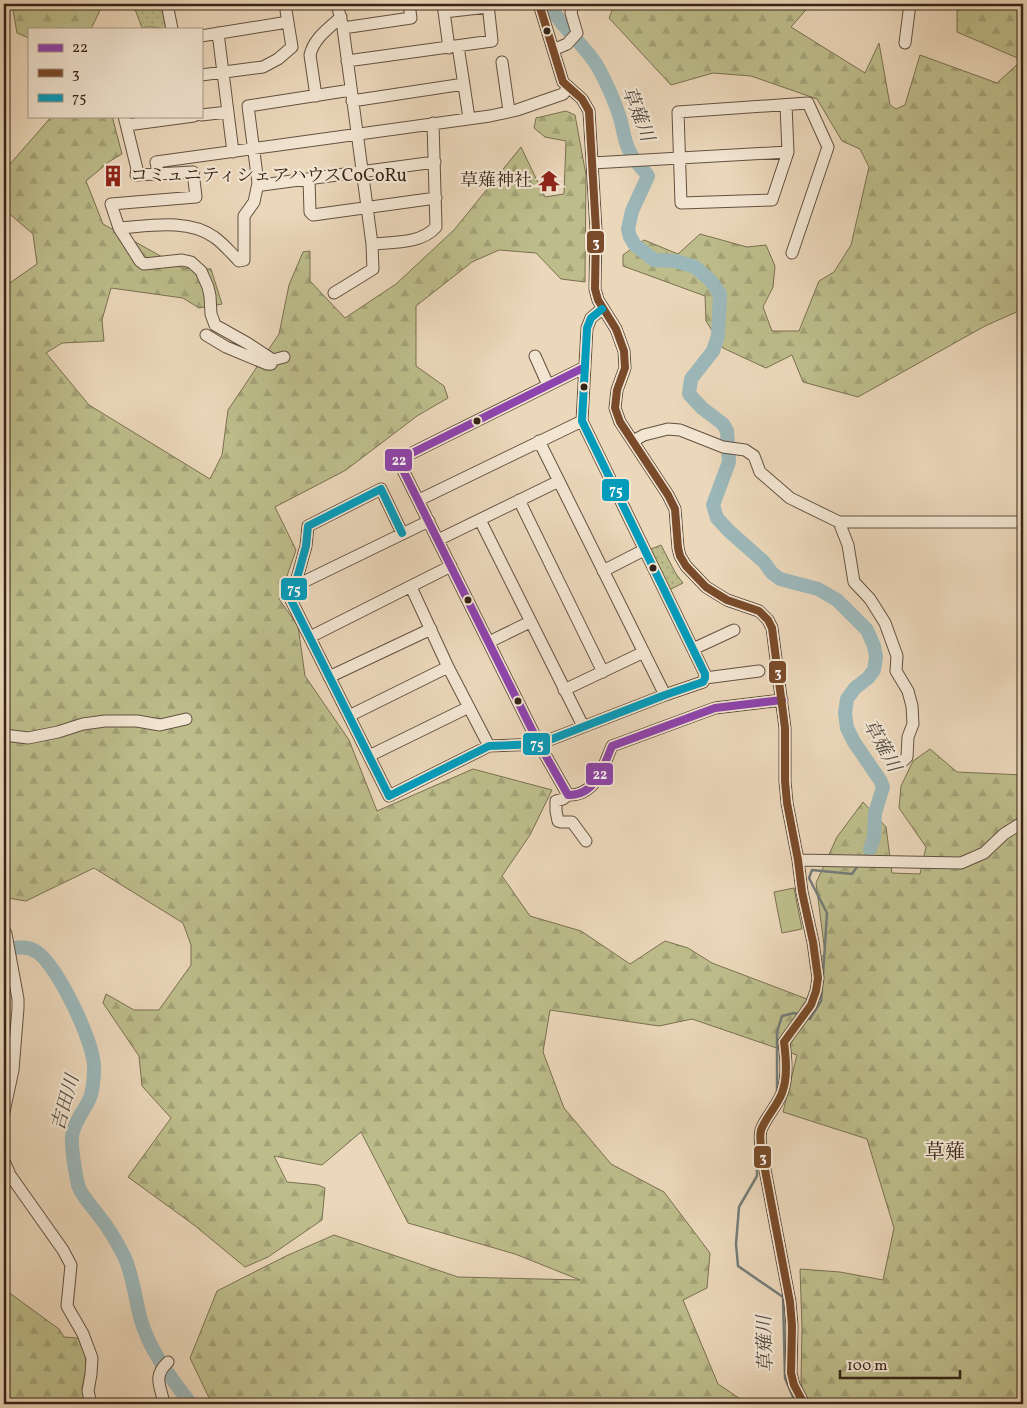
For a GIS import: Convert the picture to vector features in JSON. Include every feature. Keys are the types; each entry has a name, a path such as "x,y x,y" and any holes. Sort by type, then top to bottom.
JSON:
{"street":[{"path":"167,4 172,28"},
{"path":"202,75 263,67 278,59 292,47 285,4"},
{"path":"334,293 373,269 372,244 352,96 342,23 337,4"},
{"path":"316,96 310,55 319,37 342,23 411,18 409,4"},
{"path":"539,4 563,82 582,99 589,111 596,230 595,289 602,309 616,329 624,351 625,368 617,390 616,408 620,422 675,508 678,548 686,566 706,587 727,600 759,611 768,620 774,638 785,728 785,782 818,978 811,1005 784,1042 786,1057 783,1090 779,1101 766,1121 760,1137 790,1302 792,1326 791,1373 794,1385 804,1404"},
{"path":"553,50 567,44 577,33 571,13 573,4"},
{"path":"905,43 910,4"},
{"path":"347,61 454,47 492,41 488,6 443,8 454,47 464,84 469,118"},
{"path":"202,36 288,22"},
{"path":"218,33 233,152"},
{"path":"502,62 509,111"},
{"path":"119,228 172,225 196,228 213,236 239,261 244,260 244,216 254,202 258,183 248,106 316,96 352,96 464,84"},
{"path":"157,167 156,162 490,116 563,94 568,88"},
{"path":"786,105 788,152 772,200 681,203 679,158 678,112 808,103 828,146 792,253"},
{"path":"202,115 228,112"},
{"path":"167,118 126,121 136,175 193,172 196,197 111,204 119,228 140,261 144,264 182,260 191,262 201,271 208,286 211,314 216,325 279,359 271,364 267,364 226,347 206,335"},
{"path":"372,244 420,239 430,234 436,227 433,123"},
{"path":"592,163 788,152"},
{"path":"258,183 262,185 435,162"},
{"path":"309,179 310,212 313,214 436,198"},
{"path":"602,309 591,318 588,328 582,421 705,674 705,678"},
{"path":"535,356 548,385"},
{"path":"568,795 539,744 398,460 585,367"},
{"path":"419,500 582,421"},
{"path":"633,441 644,435 668,429 680,430 728,448 745,450 754,456 760,472 790,498 839,522 847,524 1023,522"},
{"path":"539,441 665,695"},
{"path":"438,540 559,481"},
{"path":"402,533 381,489 308,526 306,546 291,600 389,796 489,746 539,744 702,682 705,678 759,671"},
{"path":"519,500 603,672"},
{"path":"480,520 583,726"},
{"path":"295,586 429,521"},
{"path":"839,522 848,545 854,582 870,599 884,623 897,656 896,671 908,691 912,706 913,724 908,737 907,757 898,763"},
{"path":"604,571 644,550"},
{"path":"310,637 451,566"},
{"path":"411,587 448,667 489,746"},
{"path":"489,642 530,622"},
{"path":"329,677 431,629"},
{"path":"693,649 734,630"},
{"path":"564,690 644,652"},
{"path":"349,716 448,667"},
{"path":"586,841 572,822 558,821 556,801 568,795 578,795 591,788 598,778 612,746 715,708 782,700"},
{"path":"369,756 469,707"},
{"path":"4,735 28,738 105,720 137,721 160,725 186,719"},
{"path":"798,860 961,863 984,853 1004,834 1023,822"},
{"path":"4,930 18,999 13,1070 4,1112"},
{"path":"4,1161 10,1175 63,1250 71,1265 67,1306 83,1334 92,1358 88,1391 91,1404"},
{"path":"164,1404 158,1382 161,1369 168,1362"}],"green space":[{"path":"12,4 103,4 91,28 28,28 28,38 17,33"},
{"path":"133,4 162,5 168,28 142,28"},
{"path":"615,4 811,4 791,27 865,73 879,43 890,105 896,109 905,105 920,55 997,83 1022,60 957,32 957,11 975,4 1012,4 1023,12 1023,309 985,326 858,397 803,382 792,355 766,368 723,348 706,321 705,296 623,266 623,255 644,240 678,254 700,234 747,247 766,245 775,266 773,287 763,307 772,331 799,331 819,281 834,272 851,245 869,167 860,149 842,141 817,99 751,76 713,73 671,85 609,18"},
{"path":"566,111 575,115 586,175 585,282 561,279 536,253 499,250 472,262 416,306 416,366 444,386 448,398 417,416 346,470 275,507 296,550 279,599 298,626 305,676 349,740 377,811 473,769 552,790 530,835 502,876 530,916 581,931 630,964 665,941 688,948 712,963 807,999 819,1006 821,1001 821,958 825,953 816,883 837,837 863,802 886,827 892,873 920,874 926,847 899,808 901,786 913,761 930,749 957,772 1023,775 1023,1404 805,1404 801,1382 800,1269 840,1272 883,1280 894,1228 867,1139 783,1112 797,1055 692,1019 659,1026 550,1010 543,1052 564,1108 611,1164 664,1192 710,1253 707,1288 683,1300 718,1384 748,1404 212,1404 190,1358 217,1291 286,1256 334,1235 458,1277 580,1280 515,1254 408,1223 361,1132 322,1165 274,1156 287,1182 318,1185 325,1188 322,1220 268,1257 245,1267 194,1225 128,1177 171,1118 142,1086 139,1056 103,1003 106,994 134,1010 159,1010 191,965 191,945 183,923 94,868 26,901 8,898 4,894 4,480 7,470 4,467 4,287 37,264 33,234 5,210 4,171 50,118 113,118 122,154 110,161 86,181 103,224 182,268 211,269 222,304 199,308 183,298 111,288 102,320 104,341 62,343 46,353 89,405 210,479 222,455 228,410 279,334 289,285 303,252 310,251 310,281 345,318 396,284 454,230 521,147 545,197 564,194 566,141 545,137 534,128 536,118"},
{"path":"661,545 676,574 683,583 669,590 651,549"},
{"path":"794,888 802,929 782,933 774,892"},
{"path":"4,1289 59,1329 64,1337 77,1338 86,1347 86,1371 82,1388 87,1404 4,1404"}],"waterway":[{"name":"草薙川","path":"550,4 560,21 594,60 616,106 630,153 648,176 632,211 628,229 630,237 635,245 654,260 676,261 695,267 711,281 720,294 718,336 713,351 691,379 689,394 702,408 723,424 727,431 729,462 713,505 717,518 780,579 818,589 837,600 867,630 874,646 876,657 874,670 868,678 855,688 847,699 845,713 847,728 854,742 883,787 875,813 874,837 870,849"},
{"name":"草薙川","path":"864,858 870,849"},
{"name":"草薙川","path":"823,975 827,913 809,878 812,870 852,874 859,864"},
{"name":"吉田川","path":"4,949 29,948 37,952 45,960 55,972 74,1006 89,1042 93,1058 93,1085 87,1105 75,1125 72,1136 78,1185 110,1231 125,1258 140,1317 149,1341 168,1373 191,1404"},
{"name":"草薙川","path":"805,1017 810,1019 821,1001 822,990"},
{"name":"草薙川","path":"777,1091 777,1032 782,1016 794,1013 800,1015"},
{"name":"草薙川","path":"757,1156 757,1176 739,1207 736,1244 738,1266 783,1297 785,1378 796,1404"}],"transit line":[{"name":"3","path":"539,4 563,82 582,99 589,111 596,230 595,289 598,300 616,329 624,351 625,368 617,390 615,408 620,422 668,495 675,509 678,548 686,566 706,587 727,600 759,611 768,620 772,628 785,728 787,803 818,978 811,1005 784,1042 786,1068 784,1087 780,1098 763,1125 760,1139 790,1302 792,1326 791,1373 794,1385 804,1404"},
{"name":"75","path":"402,533 381,489 308,526 306,546 291,600 389,796 489,746 539,744 703,682 705,674 582,421 587,328 591,318 602,309"},
{"name":"22","path":"585,367 398,460 539,744 568,795 578,794 592,785 602,771 612,746 715,708 782,700"}],"place":[{"name":"コミュニティシェアハウスCoCoRu","path":"113,176"},
{"name":"草薙神社","path":"549,181"}],"district":[{"name":"草薙","path":"945,1153"}]}
